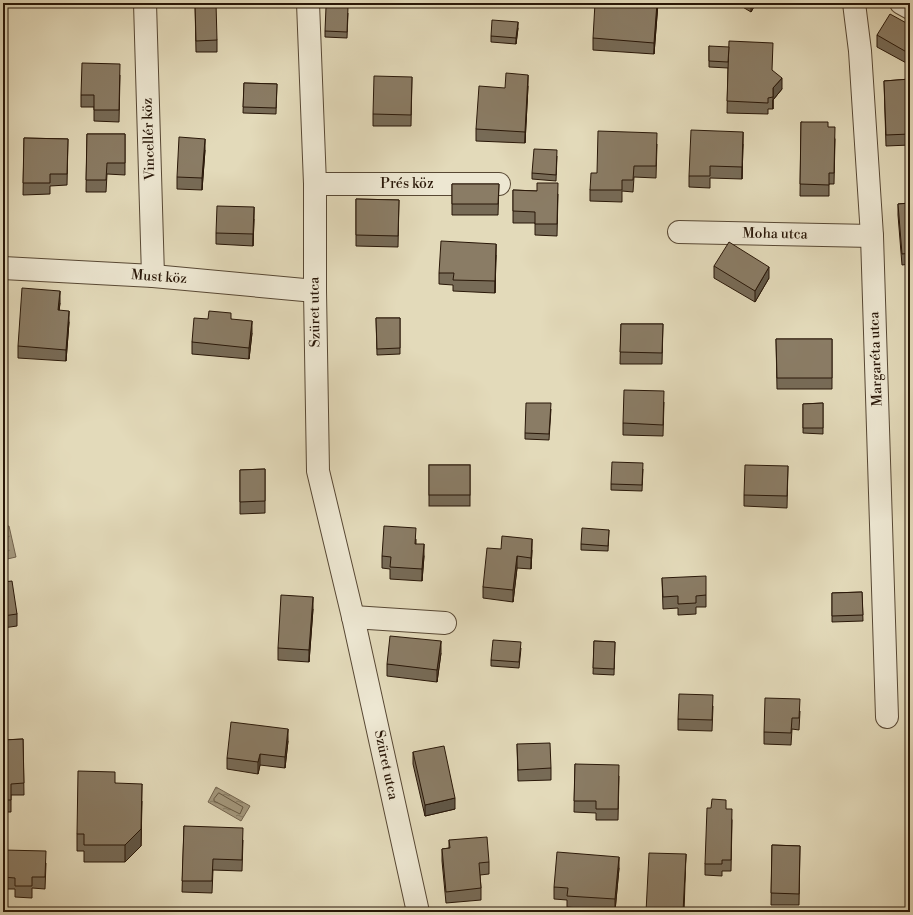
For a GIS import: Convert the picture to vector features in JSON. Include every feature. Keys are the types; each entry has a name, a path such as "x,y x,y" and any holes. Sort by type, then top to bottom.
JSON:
{"street":[{"name":"Vincellér köz","path":"145,3 153,276"},
{"name":"Szüret utca","path":"308,3 315,184 314,291 318,471 353,617 418,912"},
{"name":"Margaréta utca","path":"854,3 860,51 872,236 887,716"},
{"path":"901,3 910,8"},
{"name":"Prés köz","path":"315,184 499,184"},
{"name":"Moha utca","path":"679,232 872,236"},
{"name":"Must köz","path":"3,268 153,276 314,291"},
{"path":"353,617 445,623"}],"water":[{"path":"9,526 16,557 3,560 3,527"},
{"path":"216,787 250,806 241,821 208,802"}],"building":[{"path":"195,3 216,3 217,40 196,41"},
{"path":"595,3 657,3 654,43 593,38"},
{"path":"326,7 348,7 347,32 325,31"},
{"path":"890,14 910,25 910,54 877,35"},
{"path":"492,20 518,22 516,38 491,36"},
{"path":"729,41 773,43 772,70 782,78 773,88 773,97 768,98 768,103 727,101"},
{"path":"709,46 729,47 728,62 709,61"},
{"path":"82,63 120,64 119,110 94,110 94,95 81,95"},
{"path":"506,73 528,75 525,132 476,129 479,86 505,88"},
{"path":"374,76 412,77 411,115 373,114"},
{"path":"910,79 910,134 886,135 884,81"},
{"path":"244,83 277,84 276,108 243,107"},
{"path":"801,122 828,122 828,127 835,127 834,173 829,173 829,185 800,184"},
{"path":"691,130 743,132 742,167 710,166 710,176 689,176"},
{"path":"598,131 657,133 656,166 634,166 633,180 622,180 622,190 590,190 591,173 597,173"},
{"path":"87,134 125,134 125,163 107,163 106,180 86,180"},
{"path":"179,137 205,139 202,178 177,177"},
{"path":"24,138 68,139 67,174 50,174 50,183 23,183"},
{"path":"534,149 557,150 556,175 532,173"},
{"path":"537,183 558,183 557,224 535,224 535,212 513,211 513,190 537,191"},
{"path":"452,184 499,184 498,204 452,204"},
{"path":"356,199 399,200 398,236 356,235"},
{"path":"910,203 910,253 902,254 898,204"},
{"path":"217,206 254,207 253,234 216,233"},
{"path":"441,241 496,244 495,281 453,280 454,273 439,273"},
{"path":"729,242 769,267 755,291 714,266"},
{"path":"22,288 60,291 58,310 69,311 66,350 18,346"},
{"path":"209,311 231,313 231,319 252,321 249,348 192,342 194,318 208,319"},
{"path":"376,318 400,318 400,348 377,349"},
{"path":"621,324 663,324 662,353 620,352"},
{"path":"908,324 910,324 910,365"},
{"path":"776,339 832,339 832,378 777,378"},
{"path":"624,390 664,391 663,425 623,423"},
{"path":"526,403 551,403 549,434 525,433"},
{"path":"823,403 823,428 803,428 803,404"},
{"path":"612,462 643,463 642,485 611,484"},
{"path":"429,465 470,465 470,495 429,495"},
{"path":"745,465 788,466 787,496 744,495"},
{"path":"265,469 265,501 240,502 240,470"},
{"path":"384,526 416,528 415,544 424,544 422,569 390,567 391,557 382,556"},
{"path":"582,528 609,530 608,546 581,544"},
{"path":"502,536 532,539 531,558 517,556 513,590 483,587 487,548 501,549"},
{"path":"706,576 706,595 696,596 696,603 678,604 678,596 663,597 662,578"},
{"path":"12,581 17,614 3,616 3,582"},
{"path":"862,592 863,615 832,616 832,593"},
{"path":"281,595 313,597 309,650 278,648"},
{"path":"390,636 441,641 437,670 387,664"},
{"path":"493,640 521,642 519,662 491,660"},
{"path":"594,641 615,642 614,669 593,668"},
{"path":"679,694 713,695 712,720 678,719"},
{"path":"765,698 800,699 799,718 792,718 791,733 764,732"},
{"path":"231,722 288,729 285,757 260,754 258,762 227,758"},
{"path":"23,739 24,783 11,784 11,800 3,800 3,740"},
{"path":"550,743 551,768 518,770 517,744"},
{"path":"444,746 455,798 425,805 413,752"},
{"path":"575,764 619,765 618,809 596,809 596,801 574,801"},
{"path":"78,771 115,772 115,783 142,784 141,829 125,845 84,845 84,834 77,834"},
{"path":"712,799 726,800 726,809 732,809 731,860 722,860 722,864 705,864 707,808 711,808"},
{"path":"184,826 243,828 242,860 213,859 212,881 182,881"},
{"path":"487,837 489,862 479,863 481,888 446,892 442,849 450,848 449,840"},
{"path":"772,845 800,846 799,894 771,893"},
{"path":"3,850 46,851 45,877 32,877 32,886 15,886 15,878 3,877"},
{"path":"557,852 619,857 615,899 567,896 568,888 554,887"},
{"path":"649,853 686,854 683,912 646,912"}]}
